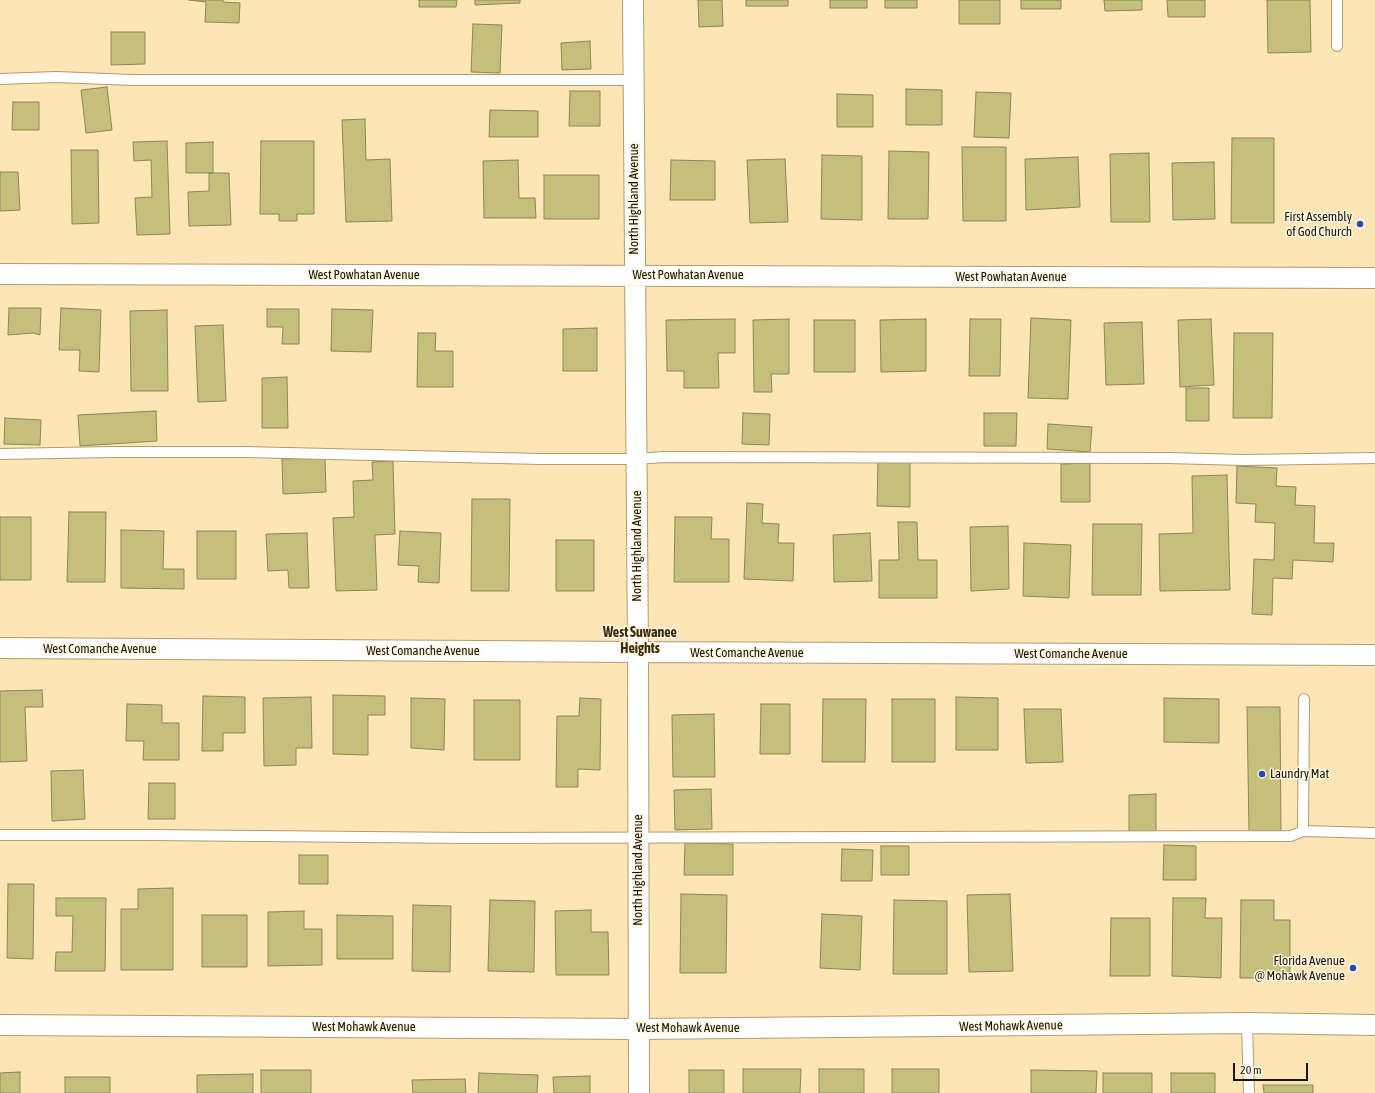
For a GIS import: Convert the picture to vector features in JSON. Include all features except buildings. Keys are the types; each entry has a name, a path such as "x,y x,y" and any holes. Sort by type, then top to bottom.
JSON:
{"street":[{"name":"North Highland Avenue","path":"633,0 638,652 639,1093"},
{"name":"West Powhatan Avenue","path":"0,274 1375,278"},
{"name":"West Comanche Avenue","path":"0,648 1375,655"},
{"name":"West Mohawk Avenue","path":"0,1025 638,1029 1247,1024 1375,1025"}],"lane":[{"path":"1337,0 1337,46"},
{"path":"0,79 56,77 133,80 634,80"},
{"path":"0,454 244,452 541,459 636,459 664,457 1168,458 1244,460 1375,458"},
{"path":"1303,831 1304,699"},
{"path":"0,835 638,838 1291,836 1303,831 1375,833"},
{"path":"1247,1024 1249,1093"}],"place":[{"name":"First Assembly of God Church","path":"1360,224"},
{"name":"Laundry Mat","path":"1262,774"},
{"name":"Florida Avenue @ Mohawk Avenue","path":"1353,968"}],"district":[{"name":"West Suwanee Heights","path":"640,642"}]}
